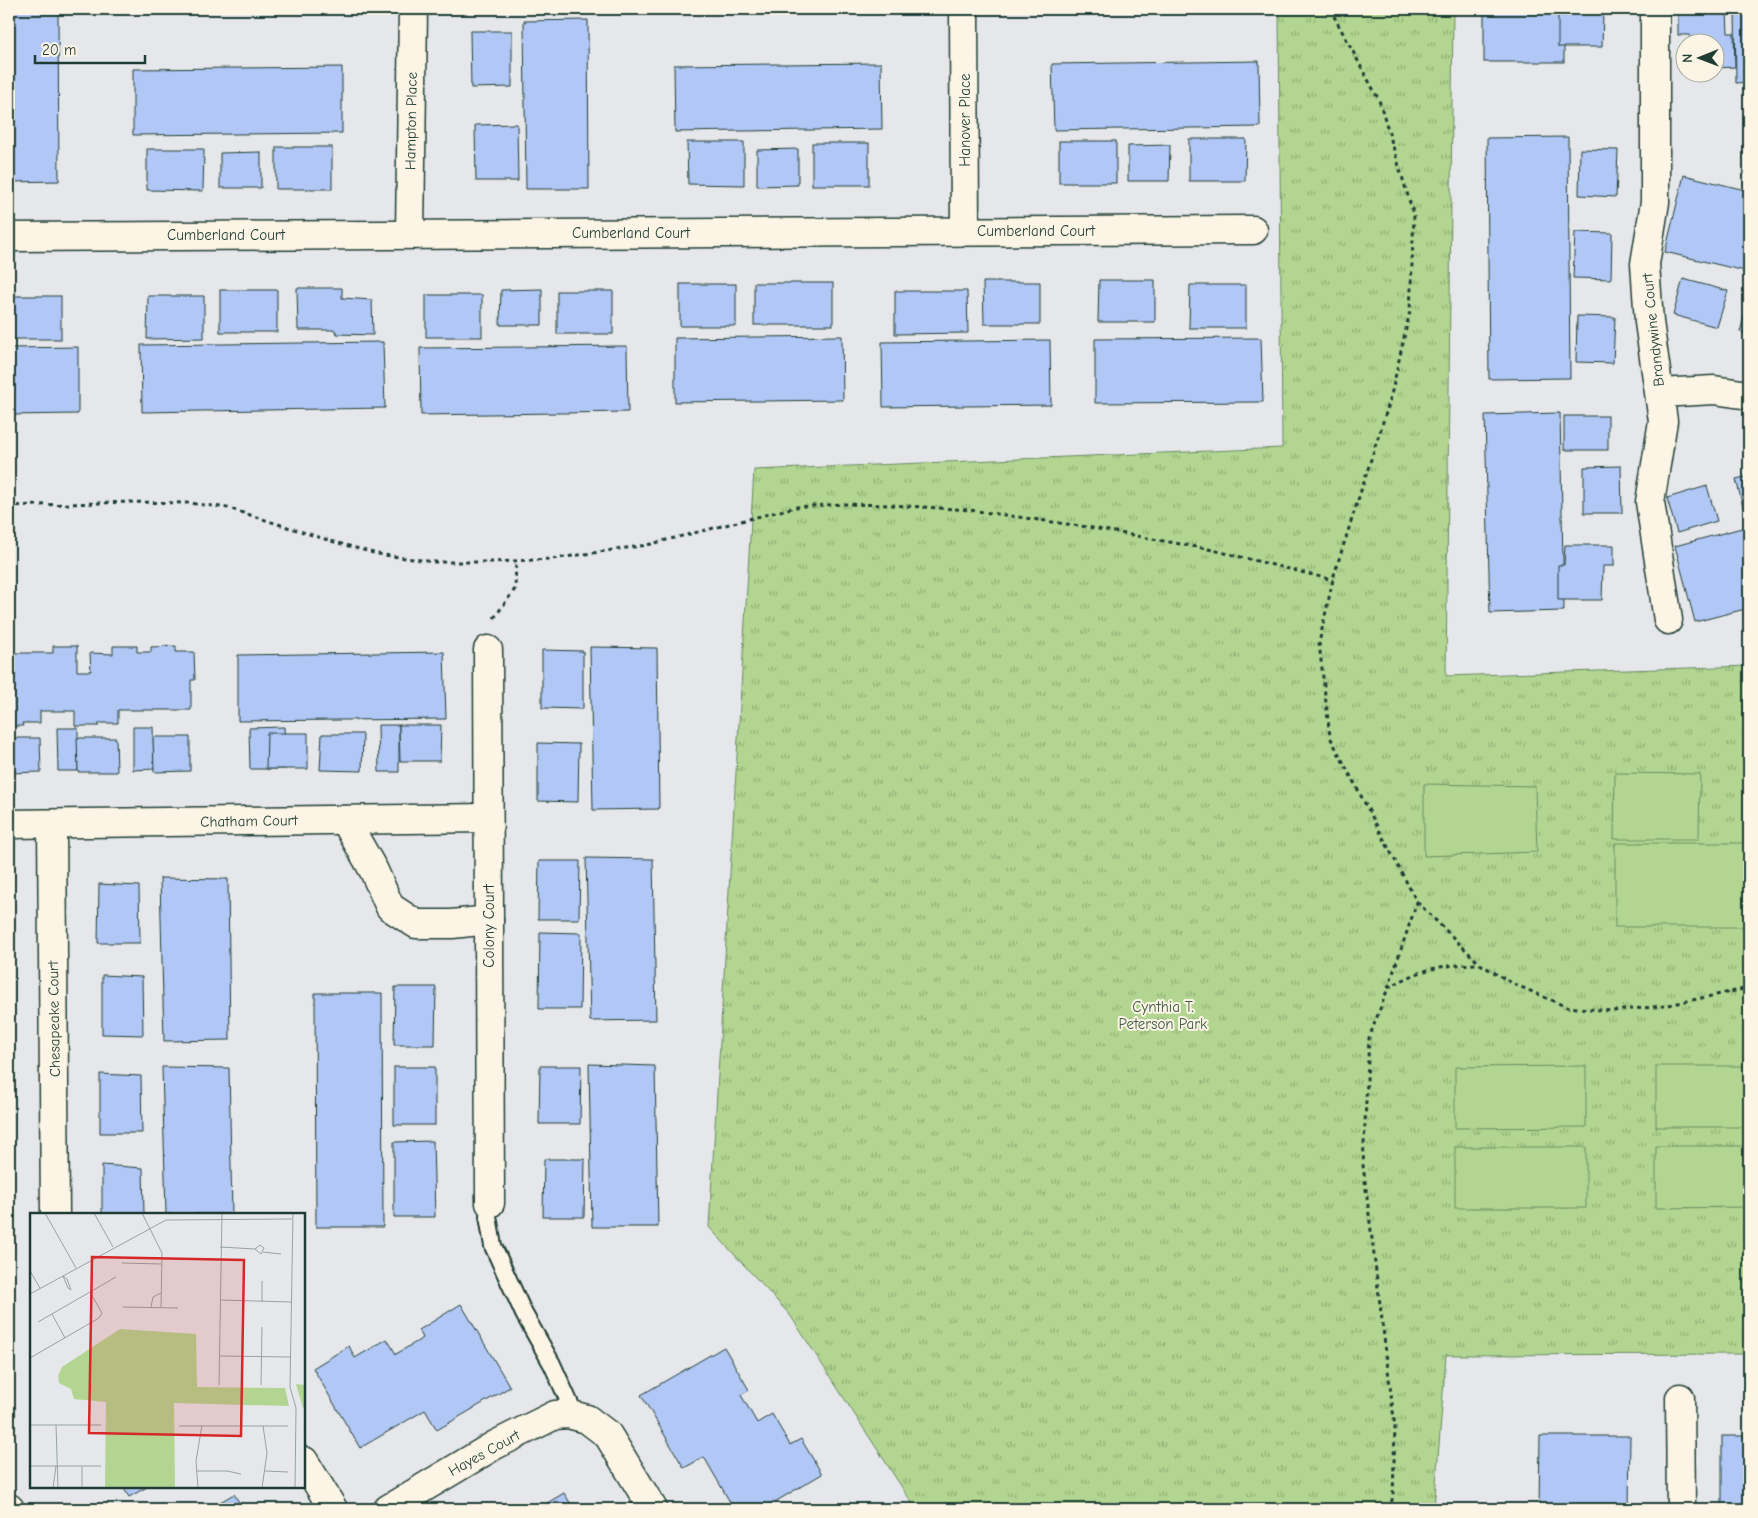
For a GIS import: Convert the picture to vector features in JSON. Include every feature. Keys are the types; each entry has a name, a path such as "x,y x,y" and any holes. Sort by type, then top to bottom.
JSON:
{"street":[{"name":"Hampton Place","path":"410,234 413,9"},
{"name":"Hanover Place","path":"964,9 965,231"},
{"name":"Brandywine Court","path":"1655,9 1655,202 1645,264 1649,322 1663,421 1650,502 1668,620"},
{"name":"Cumberland Court","path":"9,237 1253,230"},
{"path":"1660,392 1714,390 1749,395"},
{"name":"Colony Court","path":"488,650 490,1203"},
{"name":"Chatham Court","path":"9,824 488,818"},
{"path":"345,820 374,871 390,907 416,924 452,924 489,920"},
{"name":"Chesapeake Court","path":"52,824 56,1213"},
{"path":"1680,1398 1681,1509"},
{"name":"Hayes Court","path":"388,1509 495,1445 555,1415 581,1417"},
{"path":"581,1417 608,1435 653,1509"},
{"path":"305,1463 333,1509"}],"lane":[{"path":"490,1203 488,1216 493,1246 524,1314 581,1417"}],"path":[{"path":"1330,9 1379,100 1414,216 1410,311 1392,392 1333,580 1319,643 1330,737 1417,902 1480,964 1512,983 1567,1007 1612,1011 1664,1006 1749,988"},
{"path":"9,506 129,502 188,503 228,508 377,554 435,562 552,559 647,545 796,507 842,504 970,510 1087,527 1212,550 1333,580"},
{"path":"488,650 488,636 494,617 516,589 516,561"},
{"path":"1389,1509 1393,1497 1395,1427 1363,1165 1369,1038 1417,902"},
{"path":"1388,988 1412,974 1431,968 1480,964"}],"green space":[{"name":"Cynthia T. Peterson Park","path":"1279,9 1453,9 1446,676 1749,666 1749,1354 1446,1355 1434,1509 916,1509 790,1315 709,1227 754,470 1282,448"},
{"path":"1615,773 1700,774 1699,839 1614,839"},
{"path":"1424,784 1535,786 1537,852 1424,856"},
{"path":"1615,843 1749,843 1749,927 1615,927"},
{"path":"1586,1066 1586,1127 1455,1128 1455,1067"},
{"path":"1656,1066 1749,1066 1749,1127 1656,1127"},
{"path":"1656,1146 1749,1146 1749,1207 1656,1208"},
{"path":"1455,1147 1586,1147 1586,1208 1455,1208"}],"building":[{"path":"9,9 58,9 59,181 9,182"},
{"path":"1484,9 1564,9 1564,62 1484,62"},
{"path":"1565,9 1614,9 1614,13 1603,13 1602,47 1558,47 1558,12 1565,13"},
{"path":"1735,9 1749,9 1749,82 1736,83"},
{"path":"1727,12 1728,33 1734,33 1735,67 1726,67 1726,32 1678,32 1678,14"},
{"path":"588,20 589,189 526,189 524,21"},
{"path":"470,31 512,31 512,87 471,88"},
{"path":"1259,61 1260,127 1054,130 1052,64"},
{"path":"881,63 882,129 675,132 674,65"},
{"path":"342,67 342,133 133,135 133,69"},
{"path":"517,124 518,181 476,181 475,125"},
{"path":"1568,137 1570,378 1489,379 1487,138"},
{"path":"1189,139 1246,139 1245,181 1189,181"},
{"path":"1059,141 1116,141 1116,183 1059,183"},
{"path":"687,142 744,142 744,185 688,184"},
{"path":"812,143 869,143 869,185 812,185"},
{"path":"1170,145 1169,181 1128,181 1128,146"},
{"path":"276,147 332,147 332,189 276,189"},
{"path":"147,149 204,149 203,191 147,190"},
{"path":"798,149 798,185 757,186 757,150"},
{"path":"1580,149 1618,150 1616,197 1579,195"},
{"path":"261,152 261,188 220,188 220,153"},
{"path":"1684,175 1749,191 1749,272 1665,252"},
{"path":"1575,232 1612,233 1611,279 1573,278"},
{"path":"1683,279 1728,291 1717,327 1673,315"},
{"path":"1099,280 1155,280 1155,322 1098,322"},
{"path":"983,282 1040,282 1040,324 984,324"},
{"path":"754,283 833,283 833,325 754,325"},
{"path":"680,284 736,284 736,326 680,326"},
{"path":"1190,285 1246,285 1246,328 1189,328"},
{"path":"297,288 342,288 342,298 372,300 373,335 337,334 335,330 298,330"},
{"path":"542,289 542,325 500,325 501,290"},
{"path":"220,290 277,290 277,332 220,332"},
{"path":"557,291 613,291 613,334 557,334"},
{"path":"895,291 967,291 968,333 895,334"},
{"path":"426,295 482,295 482,337 426,337"},
{"path":"9,296 61,296 61,339 9,339"},
{"path":"148,296 204,296 204,338 147,339"},
{"path":"1749,298 1749,334 1740,332"},
{"path":"1577,316 1615,317 1613,363 1576,362"},
{"path":"842,336 843,400 675,402 675,338"},
{"path":"1261,338 1263,402 1095,403 1095,339"},
{"path":"1050,340 1051,405 883,407 882,342"},
{"path":"383,342 385,408 142,412 141,345"},
{"path":"627,346 628,412 421,415 420,348"},
{"path":"78,347 78,414 9,415 9,348"},
{"path":"1560,413 1564,611 1490,613 1485,415"},
{"path":"1564,416 1608,416 1608,450 1564,450"},
{"path":"1621,466 1622,513 1584,513 1584,467"},
{"path":"1749,476 1749,514 1745,515 1736,479"},
{"path":"1707,486 1717,521 1677,533 1667,498"},
{"path":"1749,526 1749,608 1695,622 1675,546"},
{"path":"1565,545 1614,545 1614,566 1603,566 1602,600 1558,600 1558,565 1564,565"},
{"path":"53,646 77,646 77,671 91,671 90,653 113,654 113,646 137,646 137,652 151,652 151,647 176,646 176,652 194,652 195,680 191,680 191,710 118,710 118,723 99,723 99,726 75,726 75,711 40,711 40,723 22,723 23,726 9,726 9,672 14,672 14,653 53,653"},
{"path":"590,647 657,648 659,809 593,810"},
{"path":"542,650 583,651 583,709 542,708"},
{"path":"444,652 446,719 238,721 238,655"},
{"path":"378,725 399,725 399,772 379,772"},
{"path":"399,725 441,725 440,761 400,761"},
{"path":"133,727 153,727 154,769 133,770"},
{"path":"284,727 286,769 250,769 249,728"},
{"path":"57,728 78,728 78,771 58,771"},
{"path":"267,733 308,733 308,769 266,769"},
{"path":"322,734 363,734 362,771 320,770"},
{"path":"153,737 190,737 190,771 154,772"},
{"path":"9,738 40,738 41,772 9,773"},
{"path":"77,738 116,738 117,772 78,772"},
{"path":"538,743 579,744 578,802 538,801"},
{"path":"586,858 653,859 656,1020 590,1021"},
{"path":"539,861 580,861 579,919 538,919"},
{"path":"160,878 228,879 230,1040 164,1041"},
{"path":"99,884 139,886 140,943 98,943"},
{"path":"540,932 581,933 580,1009 539,1009"},
{"path":"102,975 142,977 143,1035 102,1034"},
{"path":"395,987 436,987 435,1045 394,1045"},
{"path":"315,993 382,993 383,1227 316,1227"},
{"path":"589,1064 655,1066 658,1227 592,1227"},
{"path":"540,1066 581,1066 580,1124 539,1124"},
{"path":"162,1067 229,1068 232,1213 166,1213"},
{"path":"394,1067 435,1067 435,1125 394,1125"},
{"path":"100,1074 141,1076 142,1133 100,1133"},
{"path":"433,1141 435,1217 394,1217 394,1142"},
{"path":"544,1159 585,1159 584,1217 543,1217"},
{"path":"102,1165 143,1168 144,1213 102,1213"},
{"path":"461,1304 510,1387 437,1430 425,1410 360,1448 313,1368 349,1346 355,1358 387,1339 396,1354 423,1338 419,1330"},
{"path":"724,1347 749,1390 741,1395 757,1423 772,1414 790,1445 801,1439 822,1474 763,1509 734,1509 704,1457 684,1468 641,1395"},
{"path":"1540,1436 1630,1436 1629,1509 1539,1509"},
{"path":"1722,1436 1749,1436 1749,1509 1722,1509"},
{"path":"124,1488 145,1488 129,1497"},
{"path":"564,1493 574,1509 537,1509"},
{"path":"234,1494 243,1509 208,1509"}]}
